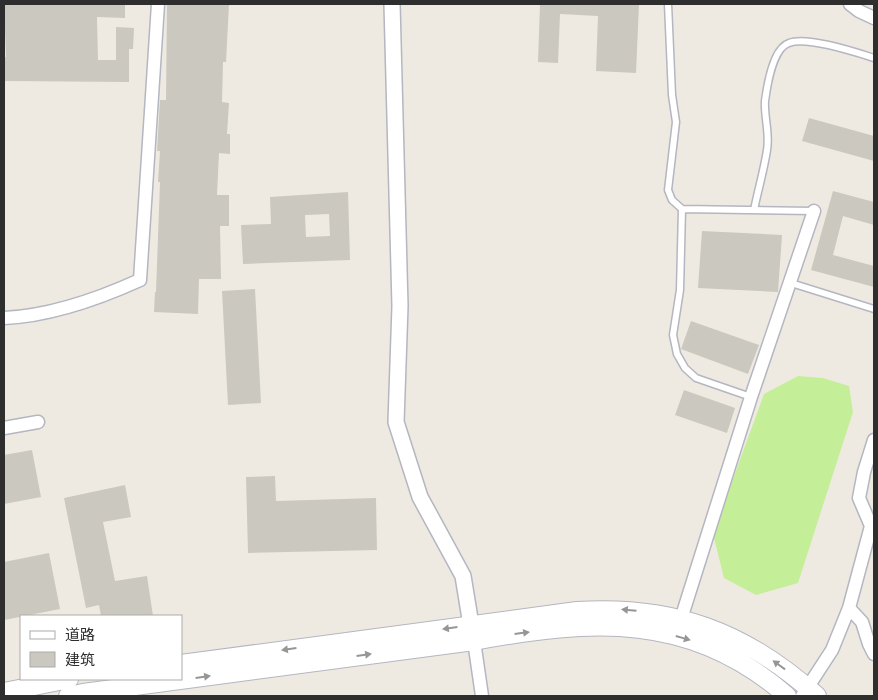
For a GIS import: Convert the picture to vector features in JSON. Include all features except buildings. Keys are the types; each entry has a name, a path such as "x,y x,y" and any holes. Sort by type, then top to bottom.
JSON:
{"main road":[{"path":"182,678 473,633 577,611 600,609 645,612 681,619 711,628 752,647 787,670 808,693"},
{"path":"182,664 473,633 504,635 595,625 659,631 700,643 727,655 758,673 787,696"},
{"path":"4,692 64,680"},
{"path":"68,696 170,680"}],"street":[{"path":"4,318 60,308 111,292 140,280 158,4"},
{"path":"392,4 400,306 396,422 420,497 463,576 482,696"},
{"path":"850,4 859,11 874,18"},
{"path":"681,619 751,397 814,211"},
{"path":"4,428 38,422"},
{"path":"808,693 832,650 849,608 870,526 860,498 864,472 874,440"},
{"path":"849,608 862,622 874,654"}],"lane":[{"path":"668,4 672,95 676,122 668,190 672,200 682,209 814,211"},
{"path":"754,210 768,148 765,100 774,59 779,49 789,43 800,42 838,46 874,58"},
{"path":"682,209 680,290 673,335 677,354 685,368 696,378 751,397"},
{"path":"791,282 874,308"}],"green space":[{"path":"798,376 823,378 849,386 853,412 798,583 756,595 724,578 713,534 764,394"}]}
